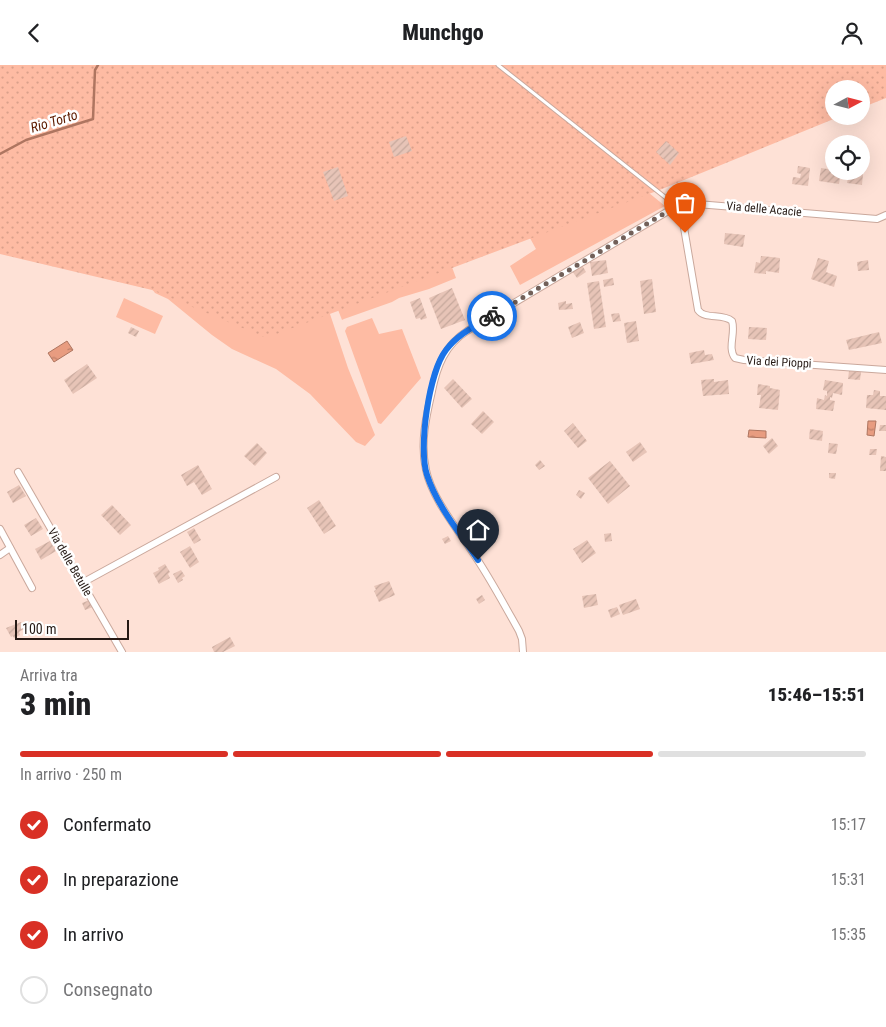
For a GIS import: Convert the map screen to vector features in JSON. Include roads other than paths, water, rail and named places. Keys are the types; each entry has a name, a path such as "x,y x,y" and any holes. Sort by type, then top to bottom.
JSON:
{"street":[{"name":"Via delle Acacie","path":"678,205 697,204 878,219 886,215"},
{"name":"Via dei Pioppi","path":"678,205 698,310 703,315 726,317 732,321 734,326 732,350 736,359 886,369"},
{"path":"523,652 520,631 478,560 443,507 427,476 423,436 438,365 448,348 465,332 611,247 678,205"},
{"name":"Via delle Betulle","path":"18,472 122,652"},
{"path":"82,583 276,477"},
{"path":"0,529 32,588"},
{"path":"0,555 10,549"}],"lane":[{"path":"498,65 678,205"}],"water":[{"path":"67,341 73,350 54,362 48,353"},
{"path":"868,421 876,421 874,436 867,435"},
{"path":"749,430 766,431 766,438 748,437"}],"waterway":[{"name":"Rio Torto","path":"0,154 26,140 93,119 95,70 98,65"}]}
